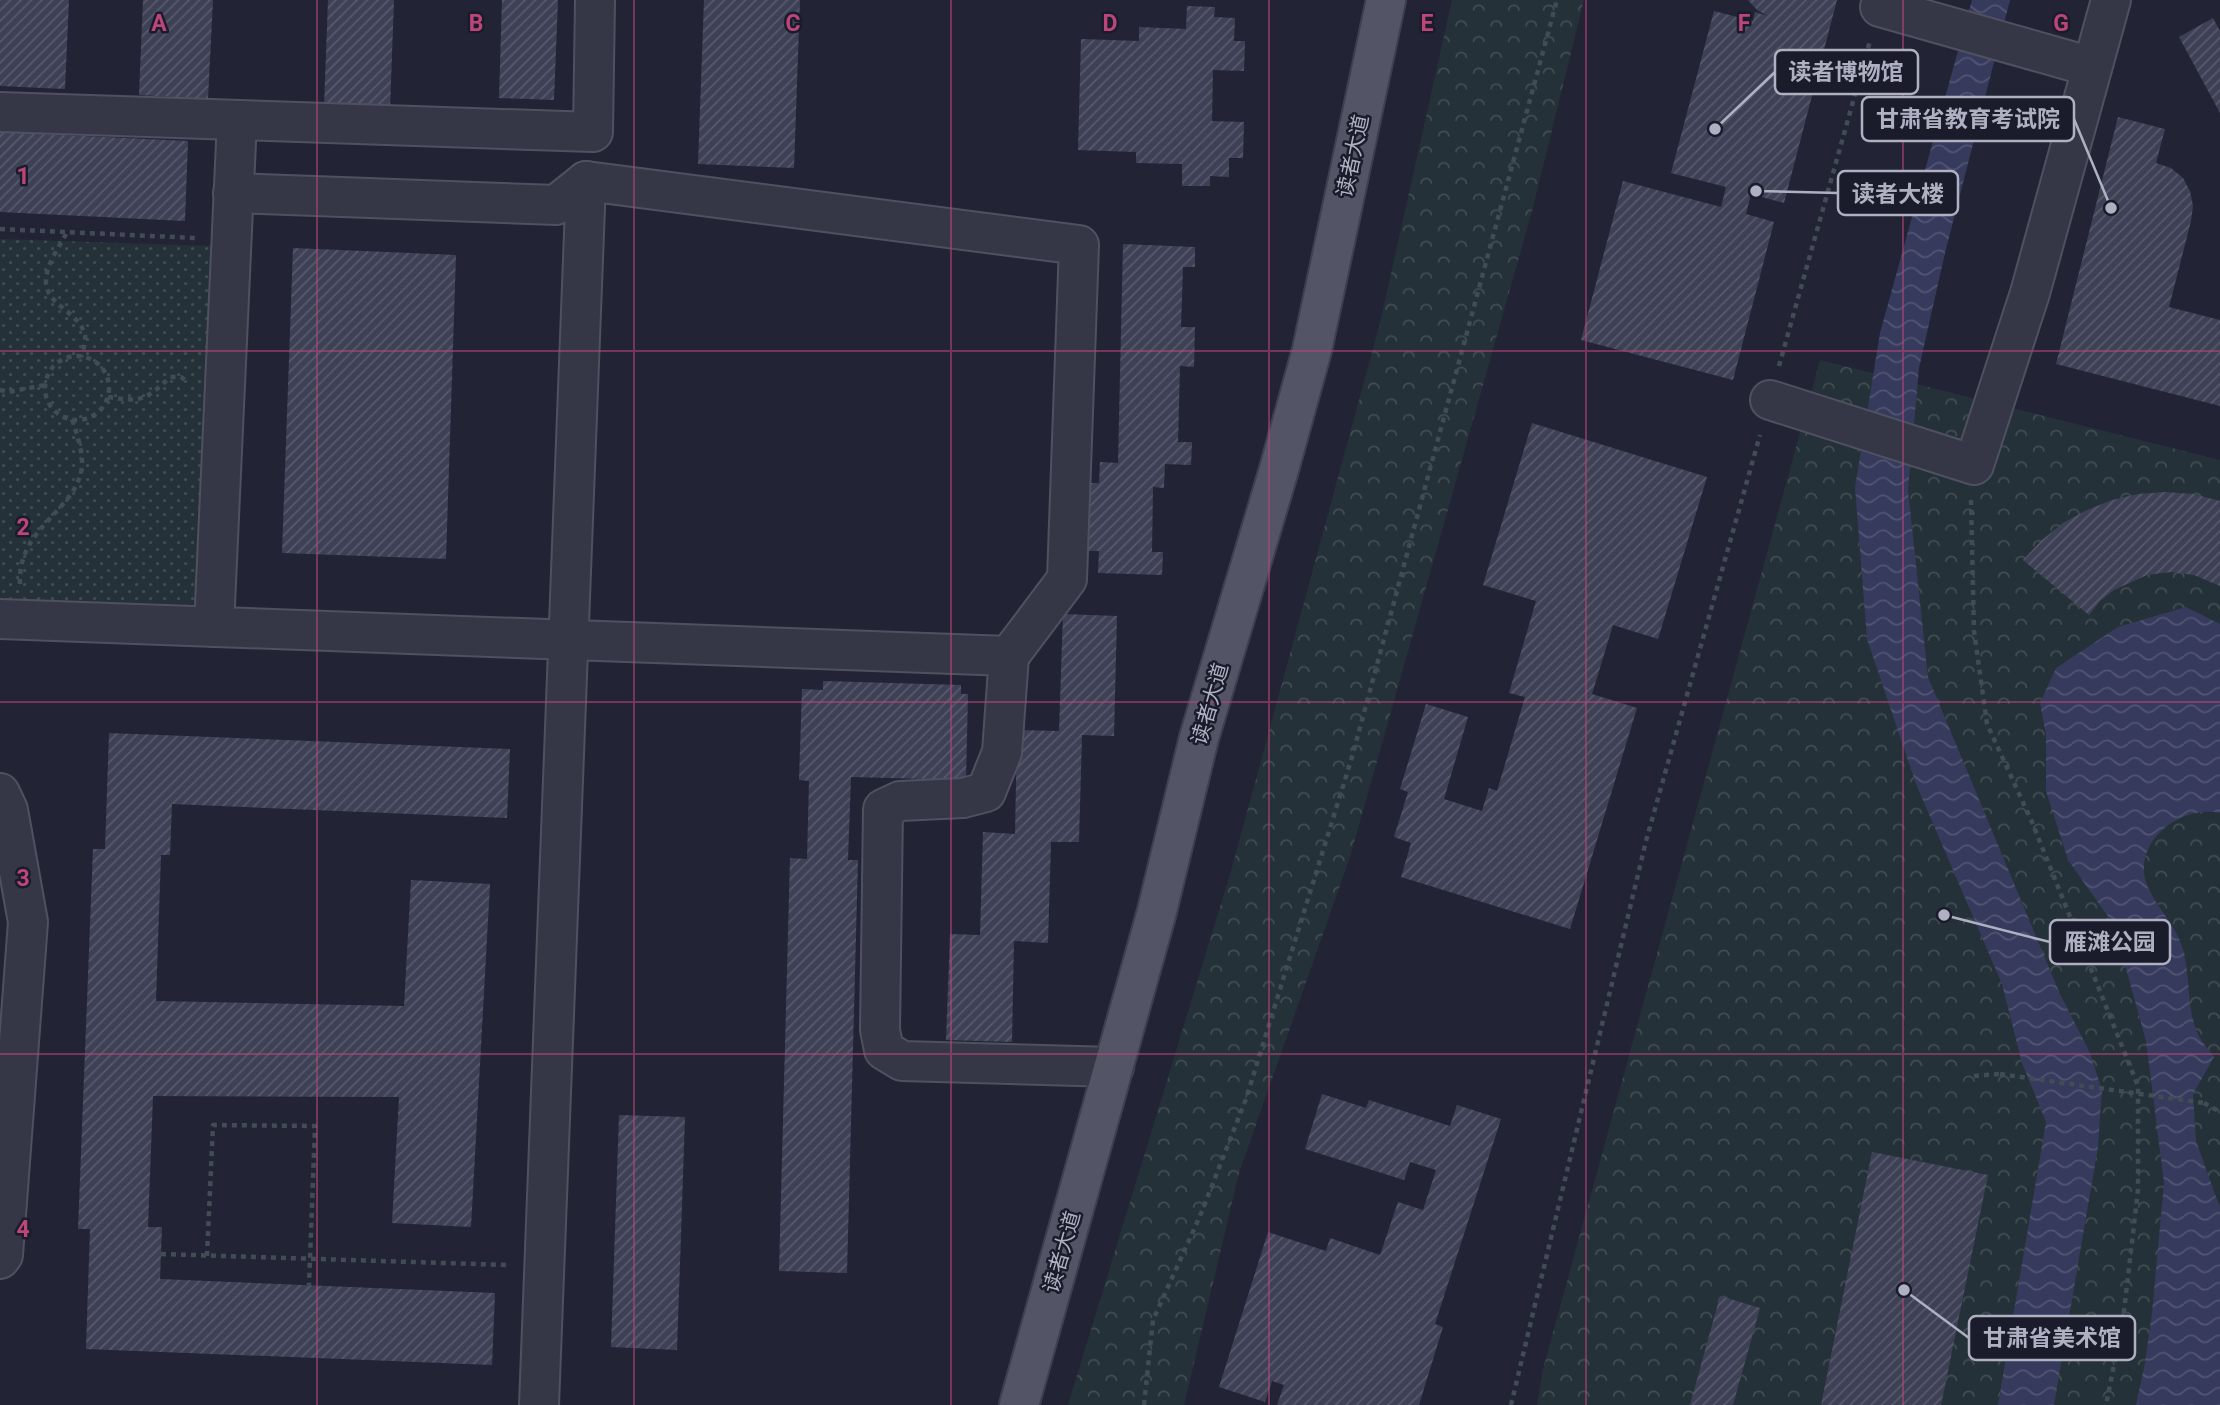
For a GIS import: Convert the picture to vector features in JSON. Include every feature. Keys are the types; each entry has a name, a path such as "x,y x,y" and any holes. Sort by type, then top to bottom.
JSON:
{"main road":[{"name":"读者大道","path":"1019,1405 1156,915 1199,738 1312,350 1386,0"}],"street":[{"path":"0,112 593,132 595,0"},
{"path":"1770,400 1965,462 2030,293 2074,62 2111,0"},
{"path":"1894,11 2074,62"},
{"path":"214,627 237,120"},
{"path":"233,193 556,205 586,181 1079,245 1067,579 1009,656 1002,752 986,792 963,799 900,800 883,809 880,1030 884,1050 902,1062 1114,1067"},
{"path":"539,1405 586,181"},
{"path":"10,619 1009,656"},
{"path":"0,793 8,810 28,922 3,1255 0,1259"}],"path":[{"path":"1144,1405 1153,1320 1200,1216 1246,1099 1352,757 1557,0"},
{"path":"1511,1405 1646,841 1770,400 1894,11"},
{"path":"0,229 66,234 231,239"},
{"path":"66,234 52,260 46,280 52,299 69,312 86,338 81,357"},
{"path":"81,357 100,366 106,375 108,397 96,414 86,419 72,419 57,413 50,405 46,385 48,376 61,360 81,357"},
{"path":"108,397 143,399 155,392 170,377 181,377 224,408"},
{"path":"0,390 8,392 46,385"},
{"path":"10,619 27,546 77,486 81,458 72,419"},
{"path":"1965,462 1974,631 1987,724 2032,822 2138,1086 2138,1190 2123,1320 2106,1405"},
{"path":"1974,1076 2000,1074 2204,1103 2220,1112"},
{"path":"207,1256 214,1125 315,1126 309,1285"},
{"path":"161,1254 545,1266"}],"green space":[{"path":"1452,0 1584,0 1532,211 1350,857 1239,1173 1184,1405 1068,1405 1231,871 1380,323"},
{"path":"0,239 213,246 202,605 0,599"},
{"path":"1820,360 2220,460 2220,1405 1537,1405 1543,1369"}],"water":[{"path":"1972,0 2010,0 1945,253 1919,368 1908,490 1928,677 2060,994 2090,1053 2102,1090 2098,1147 2054,1405 1998,1405 2046,1122 2022,1063 2002,984 1916,784 1867,639 1855,487 1880,333"},
{"path":"2186,607 2220,624 2220,813 2189,815 2162,830 2146,855 2144,869 2150,892 2180,941 2186,962 2196,1030 2214,1057 2193,1094 2196,1141 2220,1208 2220,1405 2136,1405 2152,1313 2164,1183 2146,1041 2114,925 2068,860 2046,791 2046,735 2040,703 2056,668 2118,627"}],"building":[{"path":"0,0 69,0 65,89 0,86"},
{"path":"143,0 213,0 208,99 139,95"},
{"path":"328,0 394,0 390,109 324,107"},
{"path":"502,0 558,0 554,100 499,98"},
{"path":"704,0 800,0 794,168 698,164"},
{"path":"1748,0 1837,0 1784,203 1751,194 1746,214 1774,222 1733,380 1581,340 1623,181 1721,207 1726,187 1671,173 1714,11 1753,21 1755,12 1768,16 1757,10"},
{"path":"1187,6 1215,7 1214,17 1235,18 1234,41 1245,41 1244,71 1213,70 1212,121 1244,122 1243,158 1229,158 1229,177 1210,176 1210,186 1182,186 1182,164 1136,163 1136,152 1078,150 1081,39 1139,41 1139,27 1186,29"},
{"path":"2213,18 2220,31 2220,113 2179,37"},
{"path":"2118,117 2165,129 2156,163 2171,168 2183,178 2190,191 2193,206 2191,221 2169,307 2220,320 2220,406 2056,364"},
{"path":"0,132 188,141 185,221 0,212"},
{"path":"1123,244 1195,247 1195,267 1183,267 1181,327 1195,327 1194,367 1180,366 1178,442 1192,442 1191,465 1165,464 1164,488 1153,487 1152,552 1163,552 1162,575 1098,573 1099,551 1089,551 1090,483 1099,483 1100,462 1118,463"},
{"path":"293,248 456,255 446,559 282,553"},
{"path":"1532,423 1707,477 1658,639 1613,625 1592,694 1637,708 1570,929 1401,877 1411,843 1394,837 1408,792 1400,789 1426,704 1468,717 1444,799 1482,811 1489,788 1497,791 1525,697 1509,693 1536,601 1483,585"},
{"path":"2138,494 2193,494 2220,501 2220,586 2194,575 2171,572 2147,575 2114,590 2100,601 2089,615 2023,560 2063,523 2087,510"},
{"path":"1063,614 1117,616 1114,736 1082,735 1079,842 1051,842 1048,943 1014,941 1012,1042 946,1040 950,934 980,935 983,832 1015,834 1017,730 1059,731"},
{"path":"823,681 961,685 961,694 968,694 966,780 851,777 848,860 858,860 847,1273 779,1271 790,858 807,859 809,781 799,780 802,689 823,690"},
{"path":"109,733 510,749 507,818 172,804 170,855 161,855 156,1001 404,1006 411,880 490,884 471,1227 392,1223 399,1097 153,1096 148,1227 162,1227 160,1279 495,1293 492,1365 86,1349 90,1229 78,1229 93,849 105,849"},
{"path":"1322,1094 1366,1108 1369,1100 1450,1126 1457,1105 1501,1119 1435,1324 1443,1327 1419,1405 1277,1405 1284,1385 1272,1381 1265,1402 1219,1387 1268,1232 1326,1251 1330,1238 1380,1255 1398,1202 1423,1210 1436,1170 1410,1162 1404,1180 1305,1149"},
{"path":"619,1115 685,1117 677,1350 611,1347"},
{"path":"1872,1152 1988,1175 1941,1405 1821,1405"},
{"path":"1720,1296 1760,1308 1733,1405 1690,1405"}],"place":[{"name":"读者博物馆","path":"1715,129"},
{"name":"读者大楼","path":"1756,191"},
{"name":"甘肃省教育考试院","path":"2111,208"},
{"name":"雁滩公园","path":"1944,915"},
{"name":"甘肃省美术馆","path":"1904,1290"}]}
